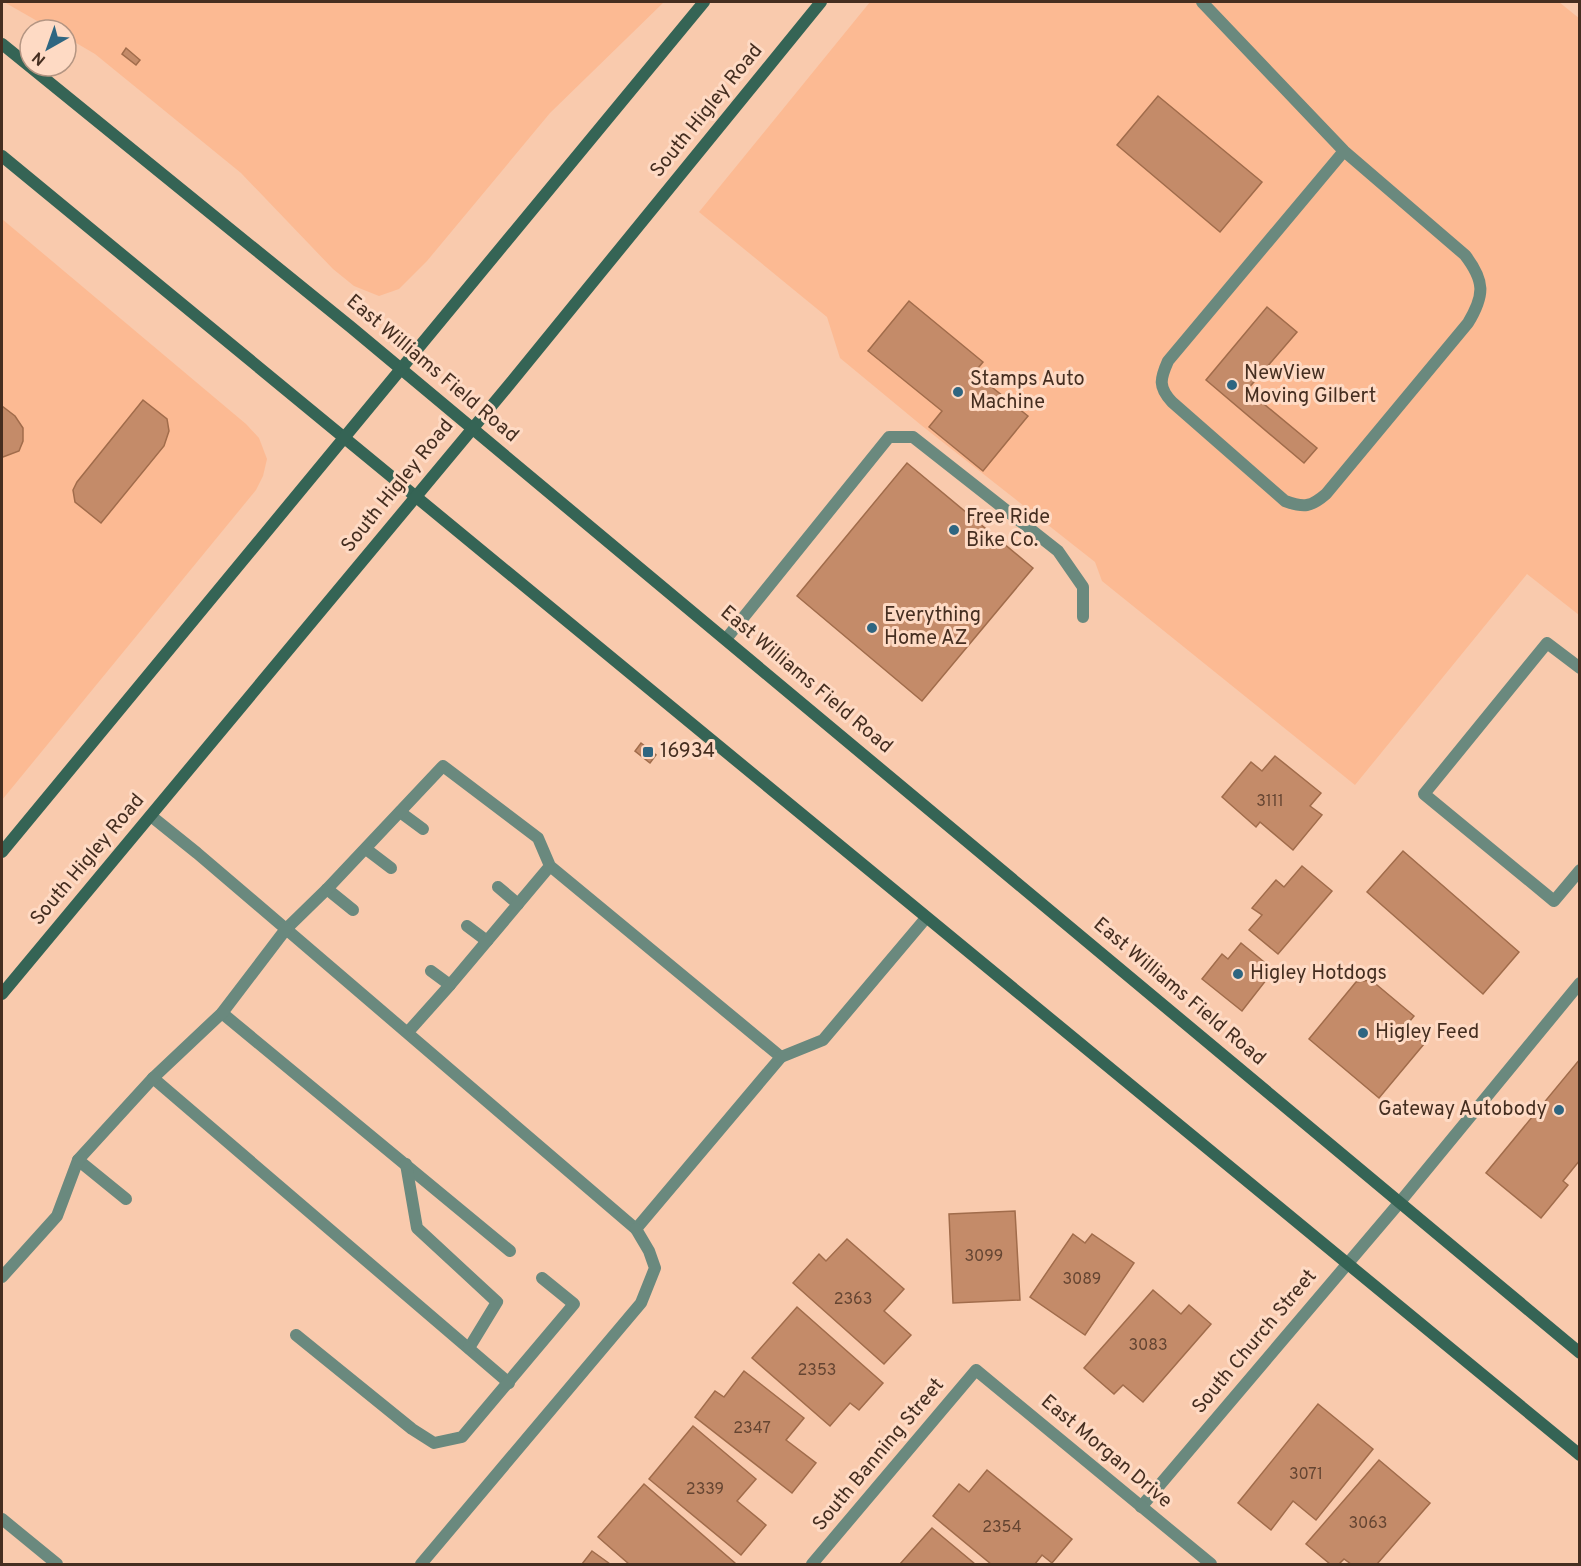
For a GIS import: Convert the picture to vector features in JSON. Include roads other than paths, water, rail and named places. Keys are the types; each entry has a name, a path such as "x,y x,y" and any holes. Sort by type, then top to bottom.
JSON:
{"main road":[{"path":"2,852 704,2"},
{"name":"South Higley Road","path":"2,994 513,380 822,2"},
{"name":"East Williams Field Road","path":"2,44 401,368 1580,1353"},
{"path":"2,156 1580,1455"}],"street":[{"path":"1202,2 1344,151 1465,255 1480,281 1481,296 1477,308 1467,323 1326,494 1315,503 1299,506 1285,501 1172,402 1163,393 1161,376 1168,361 1344,151"},
{"path":"726,639 889,437 913,437 1058,550 1083,587 1083,616"},
{"path":"1580,668 1547,643 1424,794 1554,901 1580,870"},
{"path":"2,1277 57,1216 78,1160 153,1078 222,1013 286,929 366,849 443,766 538,838 550,866 781,1057"},
{"path":"400,812 423,829"},
{"path":"151,816 408,1032 636,1229 649,1251 655,1268 641,1303 421,1564"},
{"path":"366,849 391,868"},
{"path":"408,1032 550,866"},
{"path":"498,887 518,904"},
{"path":"327,889 353,909"},
{"path":"636,1229 781,1057 823,1040 926,918"},
{"path":"467,926 487,941"},
{"path":"431,971 450,985"},
{"name":"South Church Street","path":"1141,1507 1400,1202 1580,983"},
{"path":"222,1013 510,1251"},
{"path":"153,1078 509,1383"},
{"path":"78,1160 126,1199"},
{"path":"406,1164 417,1228 497,1302 469,1348"},
{"path":"296,1335 412,1429 434,1443 462,1437 574,1304 542,1278"},
{"name":"East Morgan Drive","path":"976,1370 1211,1564"},
{"name":"South Banning Street","path":"812,1564 976,1370"},
{"path":"2,1519 57,1564"}],"place":[{"name":"NewView Moving Gilbert","path":"1232,385"},
{"name":"Stamps Auto Machine","path":"958,392"},
{"name":"Free Ride Bike Co.","path":"954,530"},
{"name":"Everything Home AZ","path":"872,628"},
{"name":"16934","path":"648,752"},
{"name":"Higley Hotdogs","path":"1238,974"},
{"name":"Higley Feed","path":"1363,1033"},
{"name":"Gateway Autobody","path":"1559,1110"}]}
